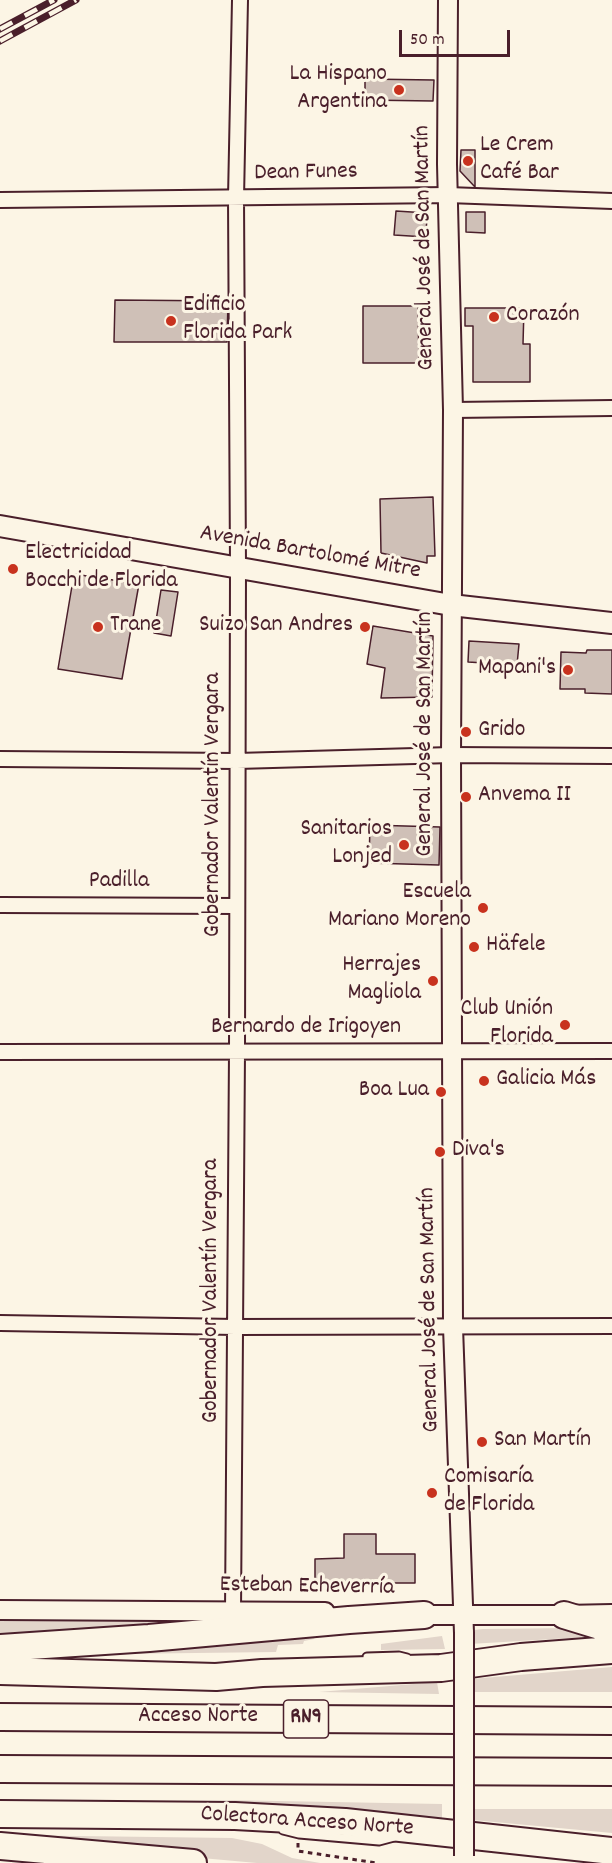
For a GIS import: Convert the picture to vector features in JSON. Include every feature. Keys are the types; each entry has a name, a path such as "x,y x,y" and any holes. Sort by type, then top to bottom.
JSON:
{"highway":[{"path":"0,1648 424,1615"},
{"path":"564,1615 608,1625"},
{"path":"0,1671 216,1677 441,1668 612,1650"},
{"name":"Acceso Norte","path":"0,1717 612,1721"},
{"name":"RN9","path":"0,1769 612,1772"},
{"name":"Colectora Acceso Norte","path":"0,1814 235,1816 345,1822 612,1852"},
{"path":"0,1846 193,1863"},
{"path":"595,1863 612,1852"}],"main road":[{"name":"Avenida Bartolomé Mitre","path":"0,526 451,605 612,623"}],"street":[{"name":"Gobernador Valentín Vergara","path":"233,1611 237,1052 236,198 240,0"},
{"name":"General José de San Martín","path":"448,0 448,195 453,410 450,756 453,1327 463,1624 464,1860"},
{"name":"Dean Funes","path":"0,200 448,195 612,201"},
{"path":"453,410 612,408"},
{"path":"0,759 237,761 450,756 612,756"},
{"name":"Padilla","path":"0,905 237,906"},
{"name":"Bernardo de Irigoyen","path":"0,1052 612,1051"},
{"path":"0,1323 236,1327 612,1326"},
{"name":"Esteban Echeverría","path":"0,1610 424,1615 463,1624 564,1615"}],"lane":[{"path":"356,1658 399,1656 441,1668"},
{"path":"216,1677 265,1664"},
{"path":"235,1816 267,1825"},
{"path":"278,1828 299,1834 380,1841 422,1830"}],"path":[{"path":"298,1843 298,1851 377,1863"}],"shaded area":[{"path":"0,1616 268,1616 0,1638"},
{"path":"573,1628 587,1637 470,1644 469,1635 474,1630 483,1629"},
{"path":"317,1634 314,1639 304,1641 303,1644 278,1645 276,1652 34,1655"},
{"path":"442,1636 445,1649 381,1650 381,1644"},
{"path":"612,1667 612,1692 470,1692 471,1679"},
{"path":"437,1682 439,1694 319,1692"},
{"path":"222,1800 442,1804 442,1822 368,1812"},
{"path":"472,1809 612,1809 612,1833 473,1820"},
{"path":"0,1835 232,1838 262,1844 292,1858 320,1863 257,1863 102,1849"}],"building":[{"name":"La Hispano Argentina","path":"365,79 434,80 433,101 365,100"},
{"name":"Le Crem Café Bar","path":"461,150 475,150 475,187 460,171"},
{"path":"396,211 427,213 426,237 394,235"},
{"path":"466,212 485,212 485,233 466,232"},
{"name":"Edificio Florida Park","path":"115,300 228,301 227,342 114,342"},
{"path":"363,306 418,306 419,363 363,363"},
{"path":"465,308 524,308 523,344 530,344 530,382 473,382 473,326 465,326"},
{"path":"433,497 435,556 427,556 427,563 381,553 380,499"},
{"name":"Trane","path":"74,574 139,584 122,679 58,669"},
{"path":"161,590 178,592 171,636 154,633"},
{"path":"373,626 433,636 432,697 381,698 385,668 367,664"},
{"path":"469,641 519,644 517,665 468,662"},
{"path":"587,650 612,650 612,694 585,693 585,689 560,689 561,652 586,653"},
{"name":"Sanitarios Lonjed","path":"370,825 440,827 439,865 369,863"},
{"path":"344,1534 376,1534 376,1554 415,1554 415,1583 315,1583 315,1559 344,1558"}],"railway":[{"path":"0,29 54,0"},
{"path":"0,41 76,0"}],"place":[{"name":"La Hispano Argentina","path":"399,90"},
{"name":"Le Crem Café Bar","path":"468,161"},
{"name":"Corazón","path":"494,317"},
{"name":"Edificio Florida Park","path":"171,321"},
{"name":"Electricidad Bocchi de Florida","path":"13,569"},
{"name":"Trane","path":"98,627"},
{"name":"Suizo San Andres","path":"365,627"},
{"name":"Mapani's","path":"568,670"},
{"name":"Grido","path":"466,732"},
{"name":"Anvema II","path":"466,797"},
{"name":"Sanitarios Lonjed","path":"404,845"},
{"name":"Escuela Mariano Moreno","path":"483,908"},
{"name":"Häfele","path":"474,947"},
{"name":"Herrajes Magliola","path":"433,981"},
{"name":"Club Unión Florida","path":"565,1025"},
{"name":"Galicia Más","path":"484,1081"},
{"name":"Boa Lua","path":"441,1092"},
{"name":"Diva's","path":"440,1152"},
{"name":"San Martín","path":"482,1442"},
{"name":"Comisaría de Florida","path":"432,1493"}]}
